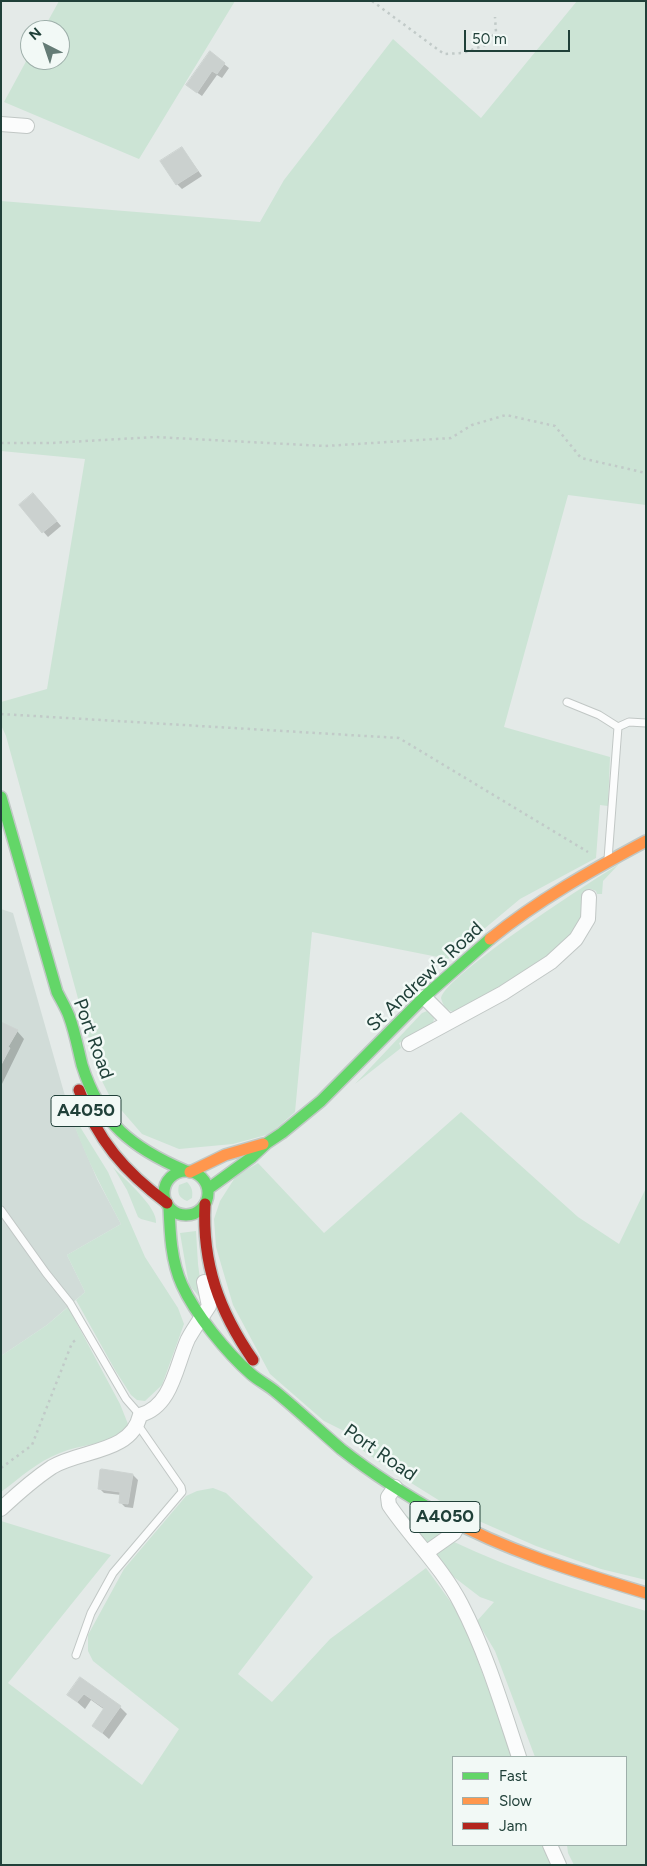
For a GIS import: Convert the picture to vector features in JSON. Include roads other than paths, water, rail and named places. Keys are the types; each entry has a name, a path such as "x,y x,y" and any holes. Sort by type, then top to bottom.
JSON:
{"main road":[{"name":"Port Road","path":"1,797 3,812 57,992 69,1016 83,1066 93,1092 106,1116 132,1144 156,1158 188,1171"},
{"name":"St Andrew's Road","path":"208,1189 301,1118 348,1075 424,997 491,938 544,899 603,863 646,841"},
{"name":"Port Road","path":"57,992 58,1019"},
{"name":"Port Road","path":"66,1047 80,1096 87,1113 102,1139 126,1170 168,1205 171,1249 177,1274 195,1310 252,1376 273,1390 302,1417 349,1455 395,1487 459,1524 514,1550 646,1593"},
{"name":"St Andrew's Road","path":"188,1171 244,1148 267,1143"},
{"path":"188,1171 201,1176 208,1189 208,1197 205,1204 200,1210 190,1215 175,1212 168,1205 164,1190 166,1183 171,1177 179,1172 188,1171"},
{"name":"Port Road","path":"205,1204 204,1230 208,1264 214,1285 226,1316 273,1390"}],"street":[{"path":"1,124 27,126"},
{"path":"409,1044 504,993 551,962 576,939 588,920 589,897"},
{"path":"424,997 448,1022"},
{"path":"1,1509 25,1487 54,1467 126,1440 139,1420 159,1405 166,1396 188,1338 209,1306 203,1278 208,1264"},
{"path":"395,1487 388,1497 389,1505 427,1552 461,1603 490,1669 519,1756"},
{"path":"427,1552 454,1533 459,1524"},
{"path":"550,1846 559,1865"}],"lane":[{"path":"567,702 599,715 618,727"},
{"path":"618,727 629,722 646,723"},
{"path":"603,863 618,727"},
{"path":"1,1210 70,1303 126,1399 181,1487 182,1492 113,1573 91,1613 76,1656"}]}
